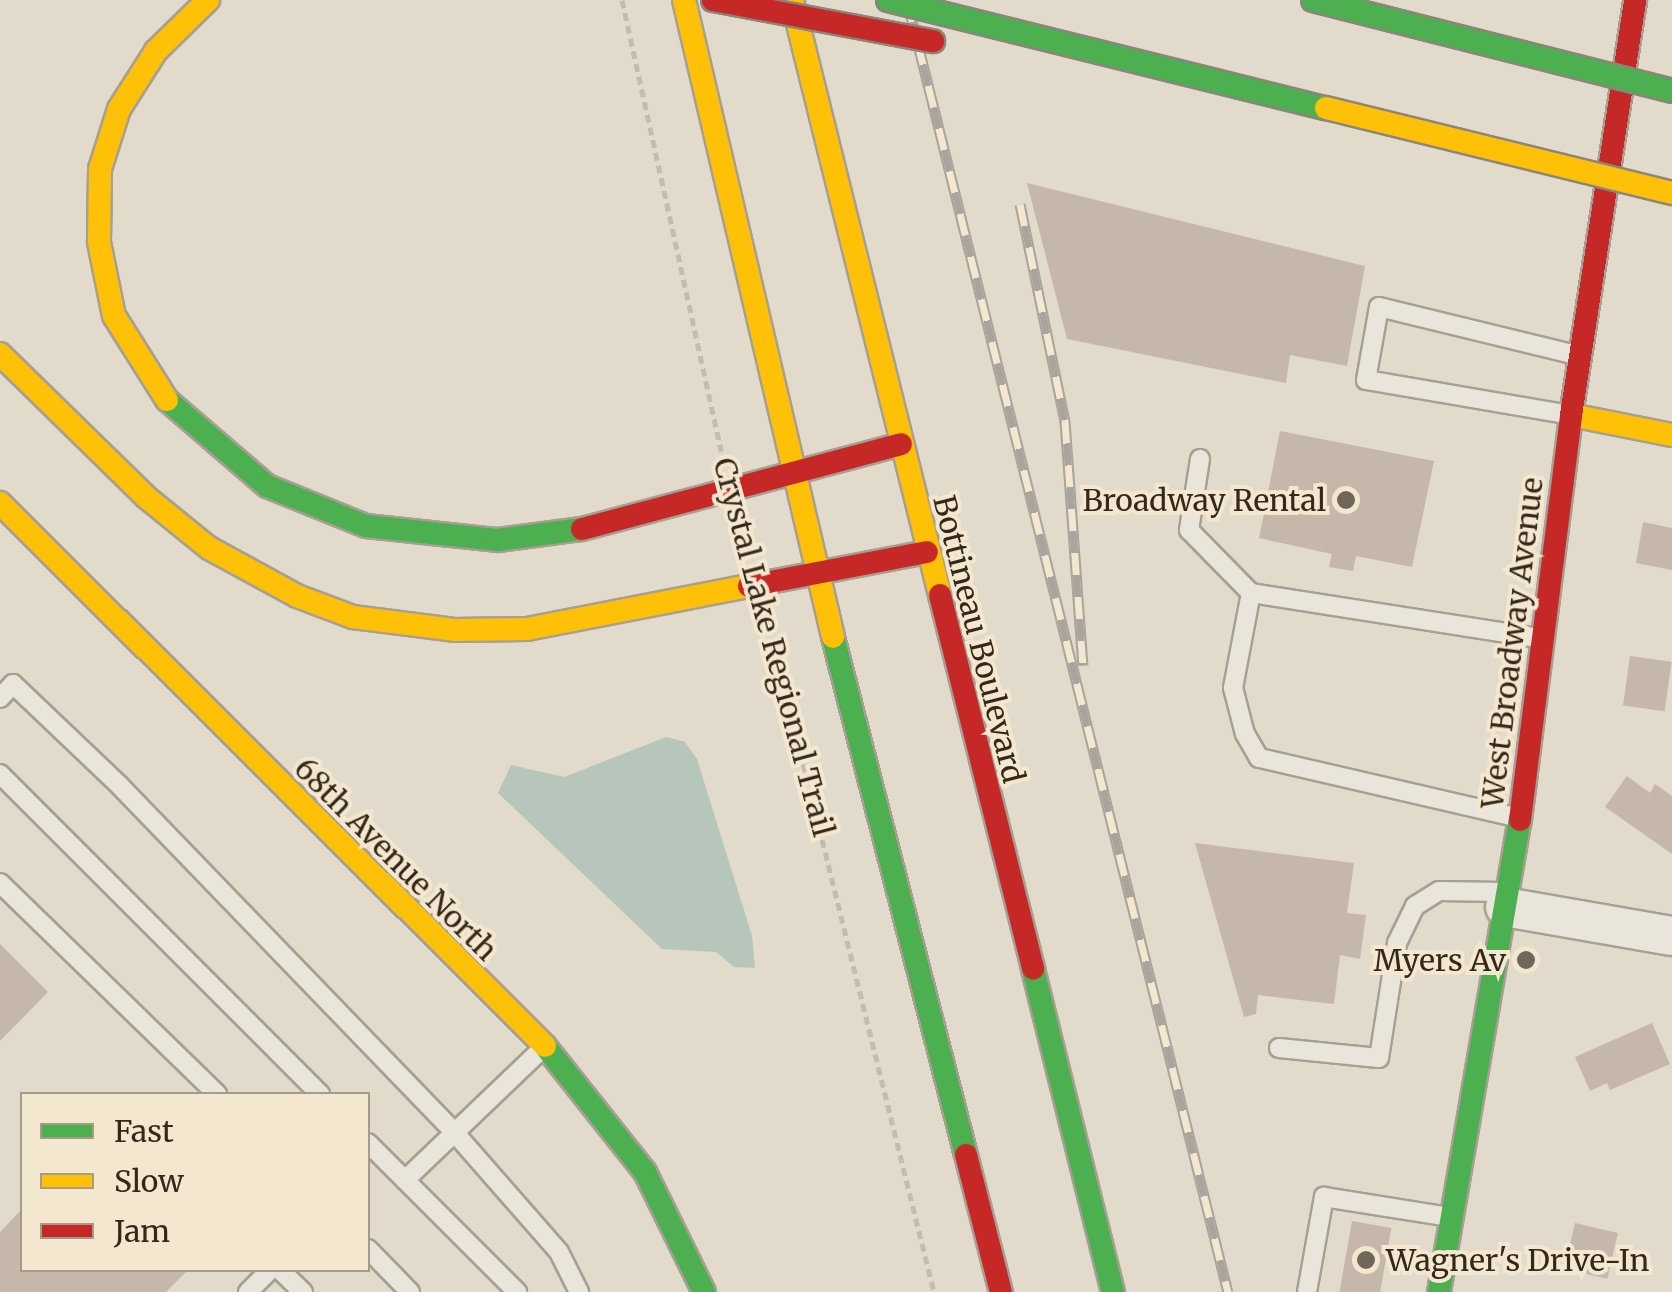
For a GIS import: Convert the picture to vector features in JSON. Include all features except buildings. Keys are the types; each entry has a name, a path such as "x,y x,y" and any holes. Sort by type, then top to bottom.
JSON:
{"main road":[{"path":"208,0 156,50 119,109 100,169 99,202 108,293 127,346 155,388 206,440 300,503 366,526 452,539 569,532 901,444"},
{"path":"684,0 817,576 1001,1292"},
{"path":"713,0 1403,127"},
{"name":"Bottineau Boulevard","path":"792,0 1113,1292"},
{"path":"888,0 1672,194"},
{"path":"1312,0 1672,92"},
{"name":"West Broadway Avenue","path":"1439,1292 1520,818 1571,416 1635,0"},
{"path":"0,354 146,497 209,548 297,596 352,616 454,630 527,629 927,552"},
{"path":"1571,416 1672,435"},
{"name":"68th Avenue North","path":"0,503 545,1046 645,1172 704,1292"}],"street":[{"path":"1507,899 1672,936"}],"lane":[{"path":"1571,416 1366,380 1378,308 1580,356"},
{"path":"1200,459 1190,530 1250,594 1544,639"},
{"path":"1250,594 1232,688 1245,734 1260,758 1520,818"},
{"path":"7,691 120,786 454,1132 559,1252 580,1292"},
{"path":"0,774 318,1092"},
{"path":"0,883 215,1092"},
{"path":"1280,1048 1378,1058 1398,943 1414,906 1440,891 1507,899"},
{"path":"405,1180 545,1046"},
{"path":"370,1144 517,1292"},
{"path":"1308,1292 1324,1197 1452,1217"},
{"path":"370,1251 410,1292"},
{"path":"248,1292 268,1272"},
{"path":"282,1272 303,1292"}],"path":[{"name":"Crystal Lake Regional Trail","path":"622,0 729,489"},
{"name":"Crystal Lake Regional Trail","path":"756,586 782,662 934,1292"}],"shaded area":[{"path":"666,737 685,742 697,759 752,936 755,968 734,967 716,952 662,949 498,793 511,765 564,777"}],"railway":[{"path":"907,0 1228,1292"},
{"path":"1020,204 1065,421 1083,665"}],"traffic: fast":[{"path":"888,0 1326,108"},
{"path":"1313,0 1672,91"},
{"path":"167,400 267,486 366,526 498,540 582,529"},
{"path":"833,637 966,1155"},
{"path":"1439,1292 1520,820"},
{"path":"1033,969 1113,1292"},
{"path":"545,1046 645,1172 704,1292"}],"traffic: slow":[{"path":"167,400 114,316 99,242 100,169 119,109 156,51 208,0"},
{"path":"684,0 833,637"},
{"path":"792,0 940,595"},
{"path":"1326,108 1672,193"},
{"path":"0,354 146,497 209,548 297,596 353,617 454,630 527,629 749,586"},
{"path":"1571,415 1672,435"},
{"path":"0,503 545,1046"}],"traffic: jam":[{"path":"713,0 933,41"},
{"path":"1520,820 1571,415 1635,0"},
{"path":"582,529 901,444"},
{"path":"749,586 927,552"},
{"path":"940,595 1033,969"},
{"path":"966,1155 1001,1292"}],"place":[{"name":"Broadway Rental","path":"1346,500"},
{"name":"Myers Av","path":"1526,960"},
{"name":"Wagner's Drive-In","path":"1366,1260"}]}
